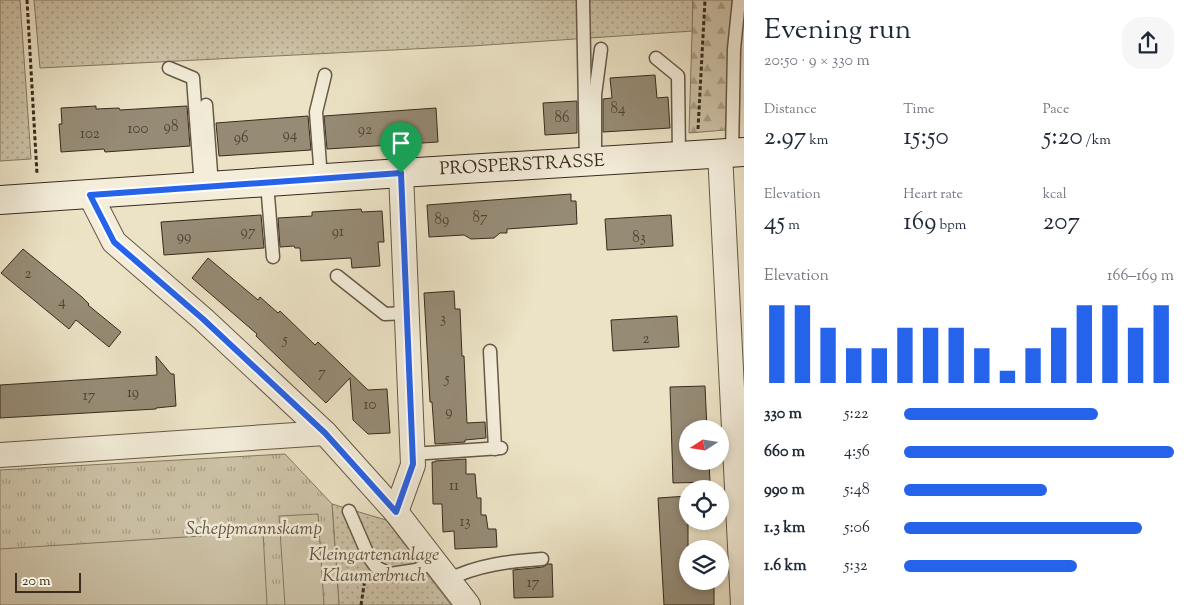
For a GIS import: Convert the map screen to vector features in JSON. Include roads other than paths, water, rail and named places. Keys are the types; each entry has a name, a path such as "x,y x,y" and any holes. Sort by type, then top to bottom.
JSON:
{"main road":[{"name":"PROSPERSTRASSE","path":"0,200 714,154"}],"street":[{"path":"714,154 736,310 743,605"},
{"path":"396,512 413,464 401,173"},
{"path":"90,195 114,242 203,319 325,433 396,512 468,605"},
{"path":"0,455 325,433"}],"lane":[{"path":"583,0 590,161"},
{"path":"714,154 734,49 739,0"},
{"path":"590,161 595,95 602,49"},
{"path":"656,58 678,76 714,154"},
{"path":"168,68 193,78 207,187"},
{"path":"321,178 316,112 325,75"},
{"path":"206,105 207,187"},
{"path":"267,182 273,257"},
{"path":"337,276 386,314 407,313"},
{"path":"412,454 498,449 490,351"},
{"path":"349,511 369,557 376,567 390,574 416,570 460,574 512,561 542,559"}],"park label":[{"name":"Scheppmannskamp","path":"254,530"},
{"name":"Kleingartenanlage Klaumerbruch","path":"374,566"}]}
